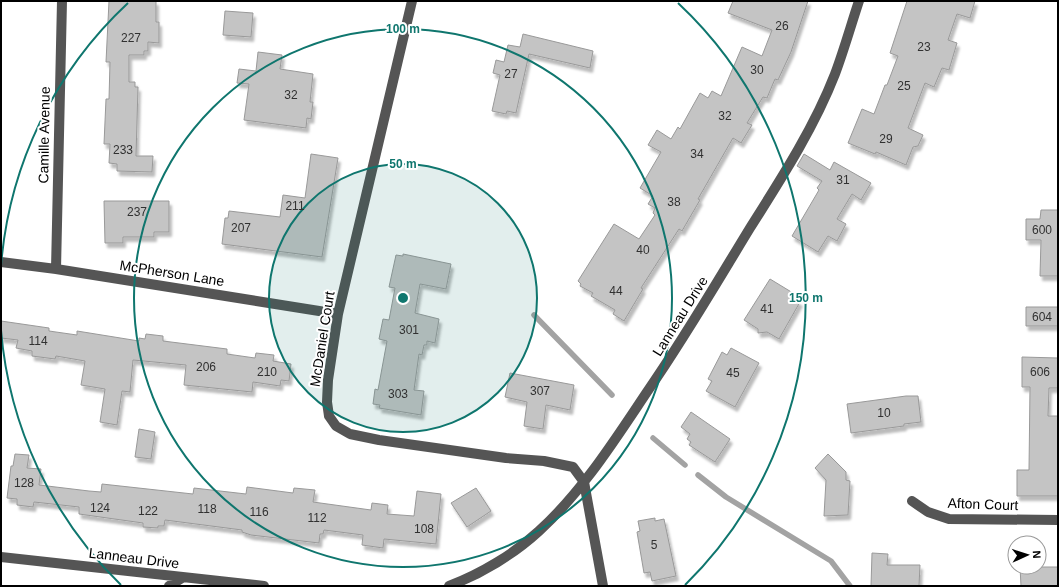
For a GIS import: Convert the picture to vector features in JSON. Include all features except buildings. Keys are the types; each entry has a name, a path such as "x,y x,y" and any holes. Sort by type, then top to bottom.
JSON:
{"street":[{"name":"Camille Avenue","path":"56,269 62,1"},
{"name":"McDaniel Court","path":"412,1 338,314 327,402 329,416 336,426 350,434 379,440 506,458 544,461 572,467 584,482"},
{"name":"Lanneau Drive","path":"449,586 488,567 524,544 540,530 584,482 674,352 781,178 810,126 834,75 859,1"},
{"name":"McPherson Lane","path":"1,262 56,269 338,314"},
{"path":"584,482 603,586"},
{"name":"Afton Court","path":"912,501 928,512 949,519 1058,520"},
{"name":"Lanneau Drive","path":"1,557 264,586"},
{"path":"169,586 182,578"}],"waterway":[{"path":"534,315 612,395"},
{"path":"653,438 685,465"},
{"path":"698,475 726,497 831,561 850,586"}]}
